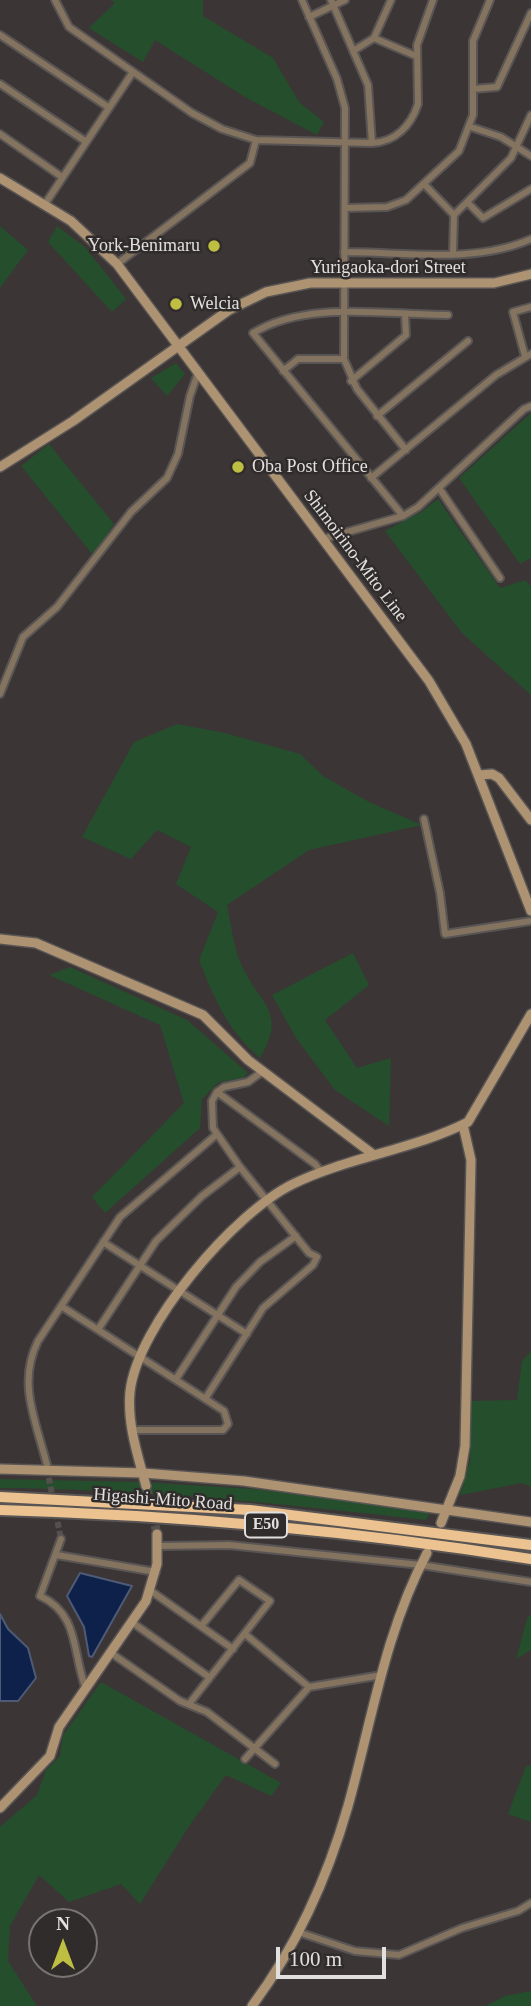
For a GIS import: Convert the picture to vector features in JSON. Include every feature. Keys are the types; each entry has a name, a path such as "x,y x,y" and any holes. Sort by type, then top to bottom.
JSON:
{"highway":[{"name":"Higashi-Mito Road","path":"0,1497 250,1510 531,1545"},
{"name":"Higashi-Mito Road","path":"0,1510 249,1523 346,1533 531,1559"}],"street":[{"path":"55,0 69,27 192,113 222,129 256,141 344,143 382,142 398,134 415,113 418,104 416,56 419,34 433,0"},
{"path":"302,0 342,94 345,208 344,359 351,381 406,450"},
{"path":"309,17 332,3 345,0"},
{"path":"353,51 374,38 391,0"},
{"path":"345,208 387,207 406,200 425,185 459,150 471,127 473,41 490,0"},
{"path":"332,3 371,98 372,143"},
{"path":"473,89 497,87 531,13"},
{"path":"0,35 108,107"},
{"path":"374,38 416,56"},
{"path":"45,204 133,72"},
{"path":"0,84 85,141"},
{"path":"454,215 499,173 517,147 531,115"},
{"path":"471,127 501,136 531,156"},
{"path":"0,134 62,177"},
{"path":"117,264 250,163 256,141"},
{"name":"Shimoirino-Mito Line","path":"0,178 45,204 93,239 117,264 429,681 460,732 531,911"},
{"path":"425,185 454,215 453,253"},
{"path":"468,203 482,218 531,189"},
{"path":"344,252 489,252 531,239"},
{"name":"Yurigaoka-dori Street","path":"0,467 73,421 229,310 266,292 295,284 343,282 474,284 531,274"},
{"path":"372,478 496,375 528,355 513,313 531,307"},
{"path":"402,516 253,332 296,315 448,315"},
{"path":"351,381 406,335 405,315"},
{"path":"377,416 468,341"},
{"path":"283,371 299,359 344,359"},
{"path":"0,694 23,637 57,607 131,512 167,478 178,454 190,396 198,373"},
{"path":"323,539 402,516 418,507 531,406"},
{"path":"439,488 500,578"},
{"path":"479,775 499,778 531,820"},
{"path":"424,819 445,934 531,920"},
{"path":"0,939 36,943 191,1008 214,1022 248,1060 374,1155"},
{"path":"146,1486 132,1430 130,1390 140,1356 197,1265 220,1239 295,1183 464,1125 473,1118 531,1014"},
{"path":"205,1399 271,1298 313,1265 317,1257 296,1236 216,1135 211,1108 217,1092 224,1087 248,1082 263,1071"},
{"path":"217,1092 314,1164 322,1173"},
{"path":"440,1523 460,1476 465,1446 471,1160 464,1125"},
{"path":"47,1465 28,1387 27,1368 38,1341 120,1217 216,1135"},
{"path":"99,1328 156,1241 193,1205 240,1167"},
{"path":"176,1379 216,1315 248,1273 296,1236"},
{"path":"103,1242 247,1334"},
{"path":"61,1306 224,1411 228,1424 223,1430 132,1430"},
{"path":"0,1469 143,1473 244,1481 531,1522"},
{"path":"0,1808 50,1756 58,1727 133,1623 151,1591 156,1572 157,1534"},
{"path":"61,1539 40,1596 62,1611 74,1633 86,1689"},
{"path":"158,1546 229,1545 421,1565 531,1582"},
{"path":"252,2006 298,1932 341,1829 399,1614 427,1553"},
{"path":"57,1555 156,1572"},
{"path":"189,1704 270,1601 239,1580 202,1625"},
{"path":"151,1591 233,1649"},
{"path":"133,1623 209,1677"},
{"path":"245,1634 309,1687"},
{"path":"110,1653 189,1704 207,1712 275,1764"},
{"path":"245,1759 288,1714 309,1687 382,1675"},
{"path":"298,1932 355,1951 399,1955 470,1926 518,1911 531,1903"}],"green space":[{"path":"111,0 203,0 203,16 273,58 299,102 324,122 317,135 245,97 155,40 143,62 89,28 115,3"},
{"path":"0,226 28,250 0,288"},
{"path":"57,226 85,247 126,299 112,312 48,242"},
{"path":"176,363 185,374 167,396 151,378"},
{"path":"531,413 531,558 520,564 459,478"},
{"path":"49,444 114,524 93,555 21,466"},
{"path":"438,499 500,588 525,580 531,586 531,695 462,633 385,531 421,512"},
{"path":"177,724 225,733 300,754 323,776 369,802 422,825 309,850 227,905 239,959 271,1016 272,1028 260,1058 239,1037 216,1001 199,960 218,912 176,884 191,847 157,830 131,859 82,837 134,742"},
{"path":"353,953 369,985 325,1020 357,1068 391,1058 389,1126 335,1090 296,1038 272,995"},
{"path":"70,967 187,1020 248,1073 243,1078 219,1082 202,1099 200,1128 105,1213 92,1197 184,1103 160,1025 49,975"},
{"path":"531,1351 531,1487 522,1483 460,1495 470,1461 471,1401 517,1400 522,1361"},
{"path":"0,1479 142,1482 253,1489 431,1511 426,1520 160,1494 0,1488"},
{"path":"528,1616 531,1616 531,1650 516,1659"},
{"path":"101,1682 281,1783 271,1796 226,1775 189,1826 140,1904 121,1884 69,1902 39,1875 10,1926 8,1961 37,2006 0,2006 0,1827 37,1795 46,1770 60,1756 63,1735"},
{"path":"531,1765 531,1822 508,1814 526,1766"},
{"path":"531,1991 531,2006 486,2006 505,1996"}],"water":[{"path":"80,1573 132,1586 92,1657 89,1656 84,1627 67,1596"},
{"path":"0,1614 8,1629 28,1648 36,1678 18,1701 0,1701"}],"tunnel":[{"path":"47,1469 61,1539"},
{"path":"146,1486 157,1534"}],"place":[{"name":"York-Benimaru","path":"214,246"},
{"name":"Welcia","path":"176,304"},
{"name":"Oba Post Office","path":"238,467"}]}
